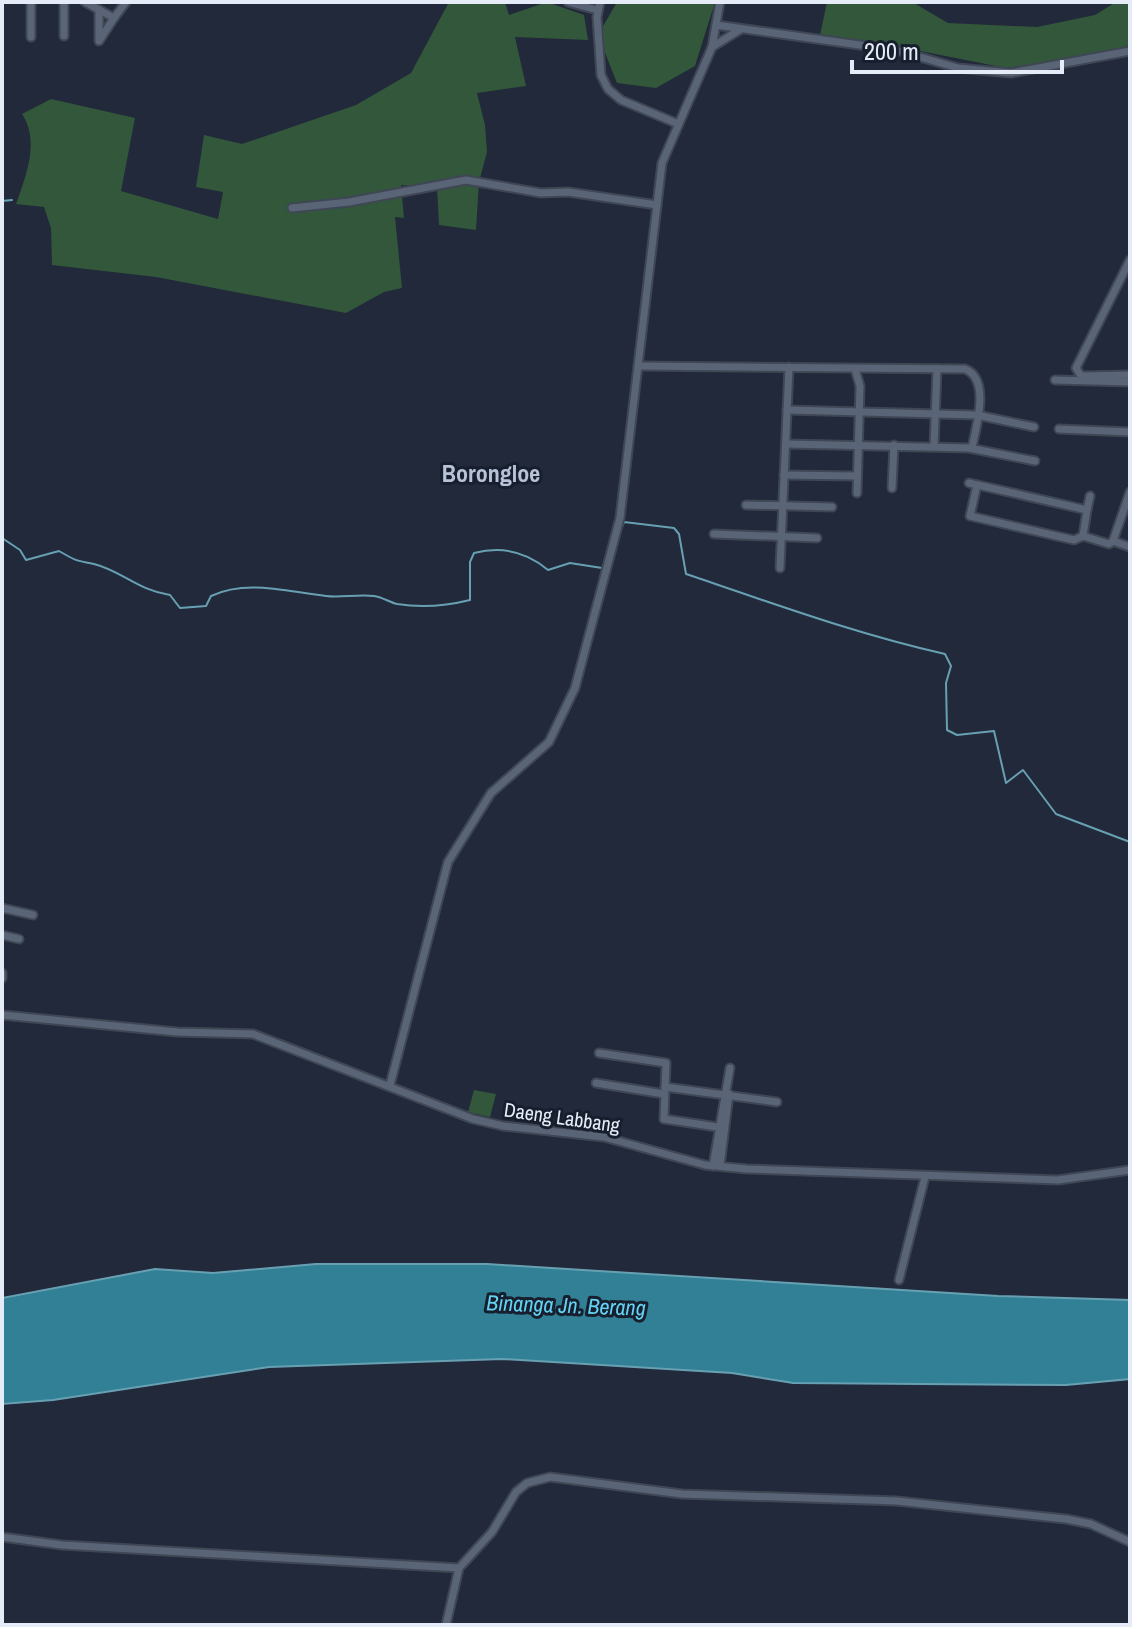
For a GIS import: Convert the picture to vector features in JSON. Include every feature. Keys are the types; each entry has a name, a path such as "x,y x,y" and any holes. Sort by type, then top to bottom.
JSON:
{"street":[{"path":"31,2 31,37"},
{"path":"64,2 64,36"},
{"path":"85,2 114,18"},
{"path":"99,10 99,41 126,2"},
{"path":"568,2 598,6 601,75 608,89 621,100 676,123"},
{"path":"390,1085 448,862 491,793 546,746 569,707 620,518 662,163 676,123 712,47 720,2"},
{"path":"716,25 896,50 958,68 1011,73 1130,51"},
{"path":"712,47 742,29"},
{"path":"292,208 349,202 466,180 541,193 568,192 657,205"},
{"path":"1130,260 1076,368 1081,376 1130,375"},
{"path":"639,366 965,369 975,375 980,390 972,448"},
{"path":"780,568 789,367"},
{"path":"855,369 860,379 857,493"},
{"path":"934,446 937,369"},
{"path":"1055,380 1130,382"},
{"path":"787,410 977,415 1034,427"},
{"path":"1059,429 1130,432"},
{"path":"786,444 972,448 1035,461"},
{"path":"892,488 894,445"},
{"path":"784,475 857,476"},
{"path":"1087,510 973,484 970,516 1074,540 1083,536 1109,544 1113,541 1130,492"},
{"path":"1083,536 1090,496"},
{"path":"746,505 832,507"},
{"path":"714,534 817,538"},
{"path":"1113,541 1130,547"},
{"path":"2,908 33,915"},
{"path":"2,935 19,939"},
{"name":"Daeng Labbang","path":"2,1015 177,1032 241,1032 265,1037 488,1123 604,1137 716,1166 925,1177 1058,1180 1130,1170"},
{"path":"599,1053 666,1063 664,1119 722,1127"},
{"path":"716,1166 730,1068"},
{"path":"596,1083 665,1091 727,1093 777,1102"},
{"path":"899,1280 925,1177"},
{"path":"446,1625 459,1568 492,1532 516,1492 527,1483 550,1477 682,1494 897,1501 1066,1519 1091,1524 1130,1542"},
{"path":"2,1537 62,1545 459,1568"}],"green space":[{"path":"449,2 505,2 509,15 547,2 584,15 588,40 515,37 526,86 477,93 485,125 487,152 479,182 476,230 439,225 437,187 401,185 404,218 395,217 402,288 384,292 346,313 156,277 52,265 51,228 44,207 16,204 31,147 22,114 51,99 135,118 121,191 218,219 223,192 196,187 204,135 242,144 356,105 411,73"},
{"path":"617,2 715,2 695,66 656,88 617,83 598,35"},
{"path":"827,2 912,2 948,23 1037,27 1095,15 1116,2 1130,2 1130,45 1086,57 1006,68 895,46 819,40"},
{"path":"474,1090 496,1094 490,1117 468,1112"}],"water":[{"name":"Binanga Jn. Berang","path":"316,1264 487,1264 998,1296 1130,1300 1130,1379 1066,1385 793,1383 732,1373 502,1359 269,1367 53,1400 2,1404 2,1298 155,1269 213,1273"}],"waterway":[{"path":"2,201 12,200"},
{"path":"619,534 624,522 674,528 679,534 686,574 847,628 945,654 951,666 946,683 947,730 957,735 994,731 1006,783 1023,770 1056,814 1130,842"},
{"path":"2,538 20,550 26,560 59,551 76,560 104,567 158,593 170,595 180,608 206,606 211,596 253,587 331,596 374,596 397,604 416,606 461,602 470,600 470,562 474,553 494,550 523,555 548,570 570,563 602,568"}],"district":[{"name":"Borongloe","path":"491,473"}]}
